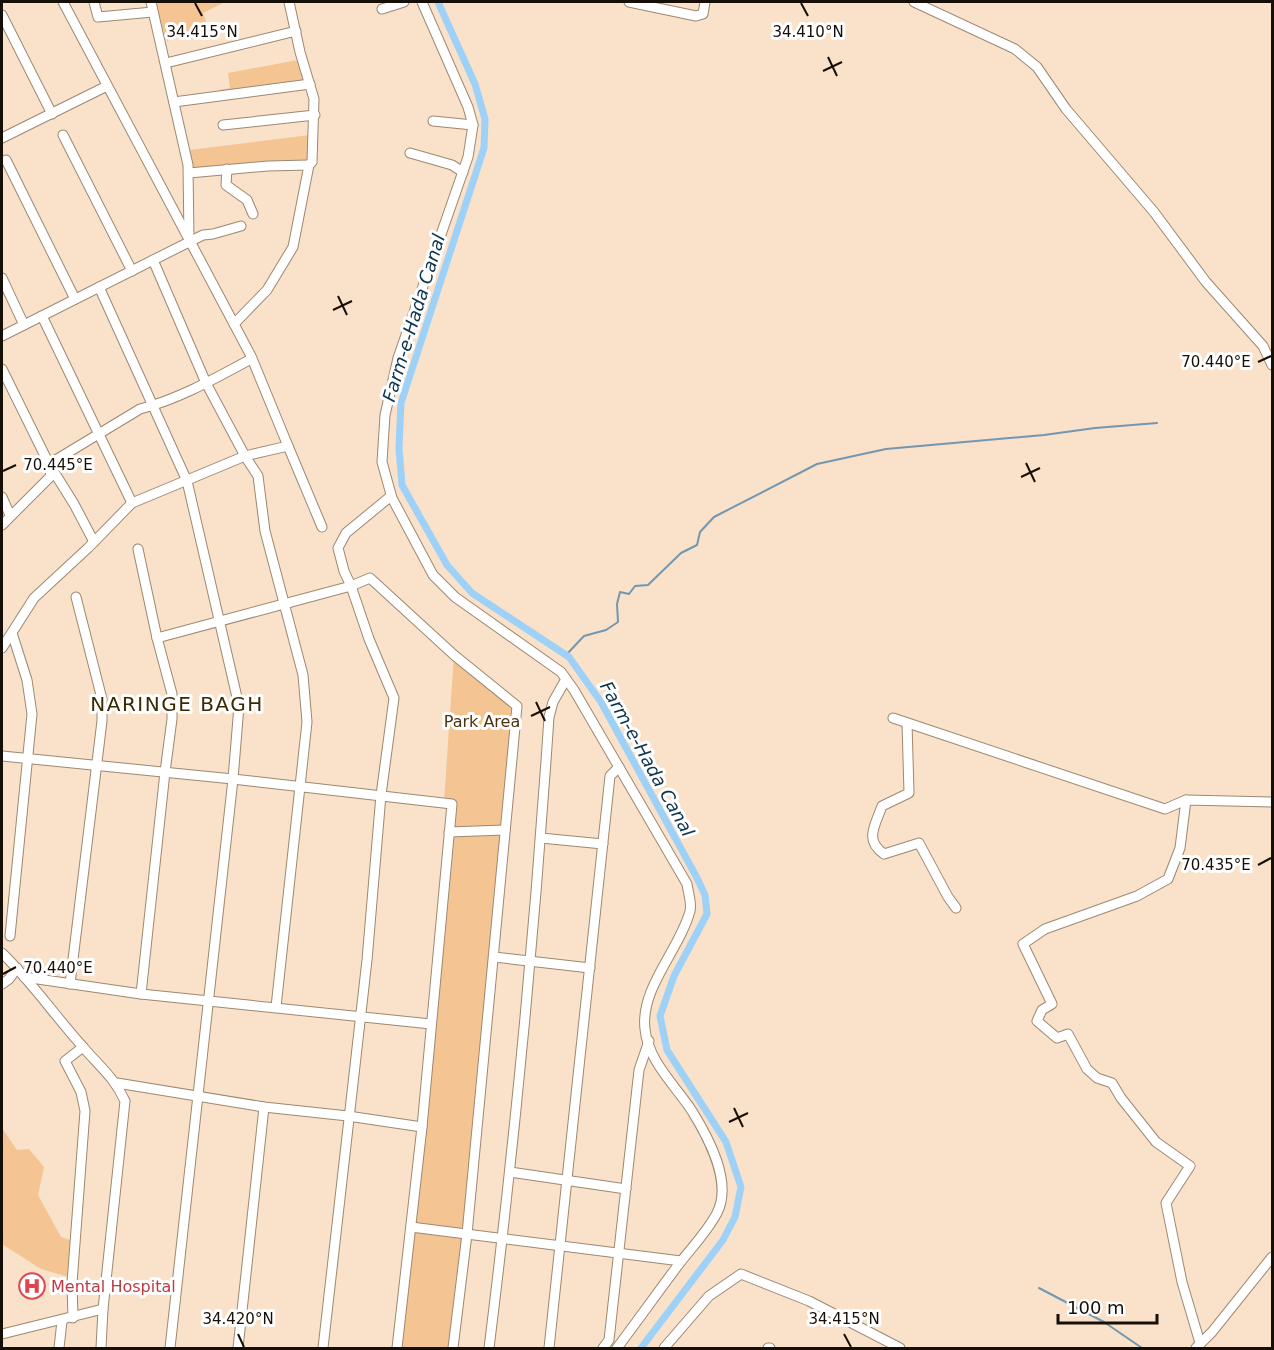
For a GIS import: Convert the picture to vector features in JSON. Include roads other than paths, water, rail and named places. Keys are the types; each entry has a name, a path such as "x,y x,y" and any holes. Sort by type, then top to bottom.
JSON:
{"street":[{"path":"63,2 234,324 322,527"},
{"path":"94,2 98,17 153,12"},
{"path":"150,2 188,165 189,242"},
{"path":"234,324 267,290 293,247 309,165 312,162 314,99 290,2"},
{"path":"382,9 404,2"},
{"path":"422,2 468,107 473,125 468,158 398,358 390,392 382,462 391,496 433,575 454,597 561,672 619,766 687,884 691,909 648,999 645,1028 657,1062 669,1082 691,1109 708,1138 718,1164 722,1193 718,1211 695,1246 681,1261 617,1348"},
{"path":"629,2 696,16 703,14 705,2"},
{"path":"914,2 1016,49 1037,67 1066,109 1154,212 1206,282 1263,346 1272,365"},
{"path":"2,15 52,114"},
{"path":"166,63 296,31"},
{"path":"174,102 310,84"},
{"path":"2,138 107,86"},
{"path":"223,125 315,115"},
{"path":"433,121 473,125"},
{"path":"63,135 132,271"},
{"path":"410,153 452,165 463,172"},
{"path":"6,160 75,299"},
{"path":"189,173 278,165 309,165"},
{"path":"228,169 226,185 247,200 253,214"},
{"path":"2,336 203,235 241,226"},
{"path":"153,260 206,383 258,476 266,531 303,675 307,722 276,1007"},
{"path":"2,278 24,325"},
{"path":"99,287 187,481 239,706 233,779 170,1348"},
{"path":"42,316 132,503"},
{"path":"49,464 140,409 154,406 206,383 251,359"},
{"path":"2,369 49,464 94,542"},
{"path":"2,648 34,598 132,503 245,456 288,446"},
{"path":"2,525 51,476 49,464"},
{"path":"323,1348 360,1016 381,795 394,698 369,639 338,548 346,533 391,496"},
{"path":"2,497 10,515"},
{"path":"138,549 157,638 172,694 172,719 141,994"},
{"path":"157,638 285,605 370,579 454,655 517,706 467,1234 453,1348"},
{"path":"70,984 102,721 102,699 76,597"},
{"path":"10,936 32,714 27,680 12,633"},
{"path":"489,1348 510,1172 541,838 549,717 553,702 566,679"},
{"path":"893,718 1165,809 1186,800 1272,802"},
{"path":"907,723 909,793 882,806 871,838 874,848 884,855 920,843 956,908"},
{"path":"2,756 452,804 422,1128 397,1348"},
{"path":"549,1348 610,776 619,766"},
{"path":"1186,800 1180,848 1168,879 1137,896 1045,929 1023,944 1052,1004 1042,1010 1036,1022 1057,1038 1068,1034 1087,1069 1096,1078 1112,1083 1156,1142 1190,1166 1166,1203 1198,1346"},
{"path":"449,832 505,830"},
{"path":"541,838 603,844"},
{"path":"2,953 117,1083 125,1101 101,1348"},
{"path":"494,957 590,968"},
{"path":"2,984 17,968"},
{"path":"24,977 141,994 431,1024"},
{"path":"603,1348 609,1340 639,1070 649,1041"},
{"path":"73,1318 72,1283 85,1111 81,1092 65,1061 83,1047"},
{"path":"117,1083 264,1107 348,1116 422,1128"},
{"path":"238,1348 264,1107"},
{"path":"510,1172 626,1189"},
{"path":"411,1227 681,1261"},
{"path":"1198,1346 1212,1332 1272,1257"},
{"path":"664,1348 709,1296 741,1274 809,1301 900,1348"},
{"path":"2,1334 103,1309"},
{"path":"59,1348 62,1321"}],"waterway":[{"name":"Farm-e-Hada Canal","path":"438,2 475,84 485,119 484,148 401,403 399,448 402,485 447,565 472,593 569,657 601,702 705,895 707,914 674,976 660,1016 667,1050 726,1142 741,1187 735,1217 723,1240 641,1348"},
{"path":"566,655 584,636 606,630 618,622 617,604 620,592 629,594 635,586 648,585 681,553 697,545 700,532 714,517 817,464 886,449 1157,423"},
{"path":"1039,1288 1104,1322 1142,1348"}],"place":[{"name":"Mental Hospital","path":"32,1286"}],"district":[{"name":"NARINGE BAGH","path":"177,704"}],"park label":[{"name":"Park Area","path":"482,721"}]}
